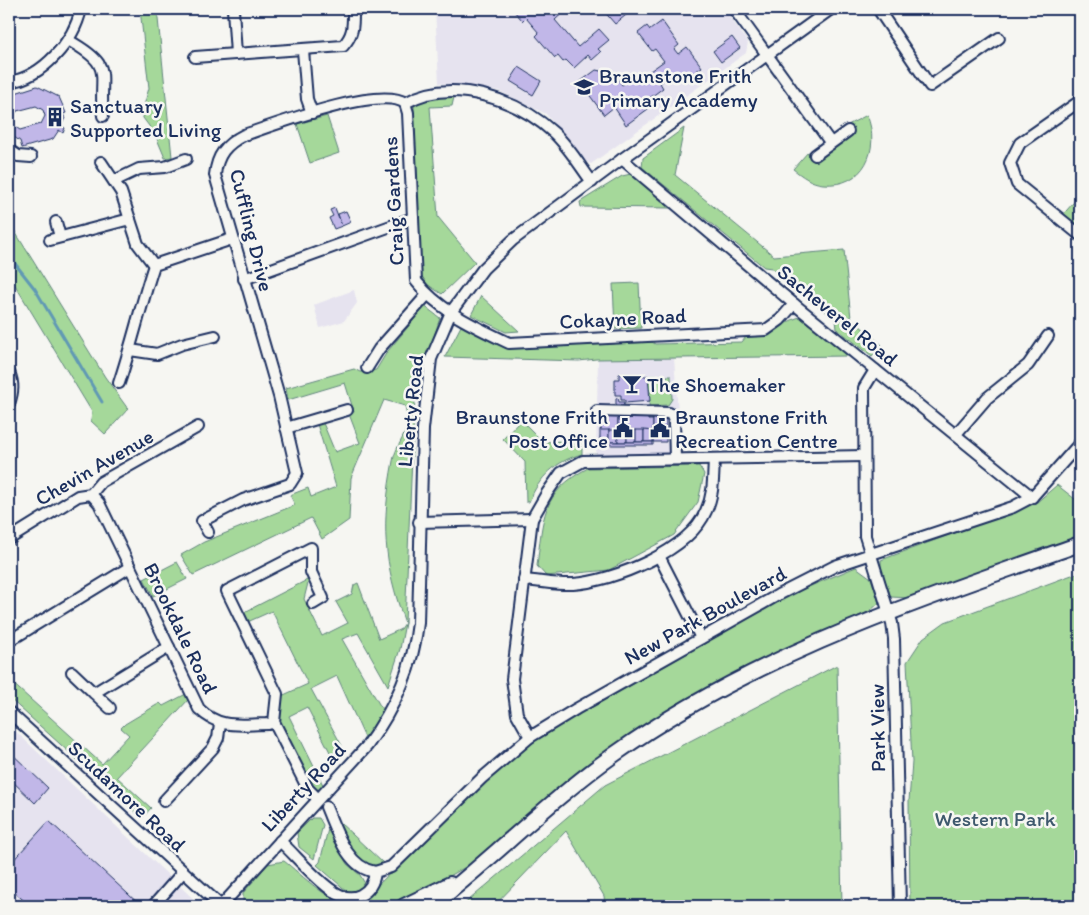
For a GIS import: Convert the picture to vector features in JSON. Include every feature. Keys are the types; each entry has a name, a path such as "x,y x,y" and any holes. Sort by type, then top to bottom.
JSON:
{"highway":[{"path":"432,906 615,754 684,710 763,667 888,612 1080,544"},
{"path":"404,906 469,874"}],"street":[{"path":"9,82 16,81 38,69 68,40 80,9"},
{"path":"233,9 236,54"},
{"path":"195,57 343,46 350,38 353,30 353,9"},
{"path":"734,9 830,142"},
{"name":"Liberty Road","path":"221,906 367,746 385,720 404,684 416,640 418,623 423,428 431,359 451,312 467,288 498,254 622,159 831,9"},
{"path":"878,9 930,86 999,38"},
{"path":"68,40 87,52 100,64 103,72 103,116"},
{"path":"304,50 307,99 312,113"},
{"path":"405,103 424,94 458,92 490,97 507,103 533,117 556,135 592,182"},
{"name":"Cuffling Drive","path":"208,532 202,521 243,500 290,484 297,473 215,175 216,162 232,141 244,135 312,113 337,106 392,97 405,103"},
{"path":"1080,101 1020,143 1010,163 1017,184 1080,235"},
{"name":"Craig Gardens","path":"405,103 408,113 416,281 427,295 451,312"},
{"path":"815,155 830,142 848,131"},
{"path":"9,150 18,156 31,157"},
{"path":"114,181 139,169 165,167 186,159"},
{"name":"Sacheverel Road","path":"622,159 794,304 1032,497"},
{"path":"100,162 121,192 138,244 154,265"},
{"path":"244,279 413,218"},
{"path":"56,222 55,238 130,219"},
{"path":"154,265 232,239"},
{"path":"118,383 130,350 136,321 154,265"},
{"path":"367,368 380,349 427,295"},
{"name":"Cokayne Road","path":"451,312 510,343 766,330 780,320 794,304"},
{"path":"130,350 157,354 182,344 215,336"},
{"path":"956,434 987,398 1028,364 1048,336"},
{"name":"Park View","path":"875,370 864,388 865,536 888,612 894,639 900,906"},
{"path":"9,372 13,381 13,392 9,404"},
{"path":"286,428 347,410"},
{"path":"597,411 669,413 674,418 675,460"},
{"name":"Chevin Avenue","path":"9,539 78,496 92,494 101,482 198,428"},
{"name":"New Park Boulevard","path":"375,872 391,867 482,778 530,737 701,638 828,570 870,553 1013,507 1032,497 1080,443"},
{"path":"530,737 517,714 512,679 532,520 561,473 583,461 864,456"},
{"path":"524,580 572,584 602,580 658,556 689,535 706,513 713,491 714,459"},
{"name":"Brookdale Road","path":"92,494 99,504 200,709 209,718 220,724"},
{"path":"420,522 532,520"},
{"path":"314,604 323,598 311,572 311,548 227,591 276,694 274,722 308,789 318,799"},
{"path":"658,556 701,638"},
{"path":"9,640 130,567"},
{"path":"94,693 169,647"},
{"path":"72,672 110,708"},
{"name":"Scudamore Road","path":"9,712 221,906"},
{"path":"164,801 213,748 218,738 220,724 268,724 274,722"},
{"path":"280,841 334,892 349,898 364,894 372,886 375,872 360,868 351,859 326,807"},
{"path":"153,906 183,872"}],"shaded area":[{"name":"Braunstone Frith Primary Academy","path":"435,9 724,9 748,42 746,53 591,164 583,160 546,114 499,91 439,83"},
{"path":"354,290 357,303 344,321 320,328 314,305"},
{"path":"674,358 681,454 596,456 598,359"},
{"path":"9,725 201,906 9,906"}],"green space":[{"path":"140,9 157,9 172,157 165,158 155,134 143,118 143,109 149,88"},
{"path":"427,97 454,97 452,106 430,107 438,217 475,262 442,294 428,285 421,275 414,105"},
{"path":"867,115 872,141 866,164 859,173 849,180 837,184 823,184 803,177 793,169 808,152 815,155 848,131 846,126"},
{"path":"327,116 339,153 310,163 297,124"},
{"path":"684,128 675,175 774,256 844,250 851,318 882,345 872,356 837,329 836,320 772,268 764,267 642,167 643,158"},
{"path":"631,174 670,208 581,207 580,202 622,176"},
{"path":"1080,195 1080,235 1060,218"},
{"path":"9,222 105,377 128,409 105,434 91,421 92,412 9,275"},
{"path":"639,283 641,328 615,329 613,284"},
{"path":"481,296 519,331 506,332 471,315"},
{"path":"423,305 440,318 417,389 414,409 405,623 388,562 386,524 393,461 407,425 405,406 384,400 351,478 349,520 322,539 311,518 193,575 181,555 204,542 295,505 290,495 308,488 311,497 336,487 317,424 323,423 335,452 360,443 349,414 354,412 345,383 288,400 286,388 354,369 360,372 376,370 387,352 413,321 411,317"},
{"path":"800,317 849,356 596,359 579,361 445,357 462,324 505,346 652,342 655,344 742,342 746,337 774,331"},
{"path":"648,376 671,376 672,399 668,405 649,406 650,390 648,389"},
{"path":"521,420 543,442 582,440 582,454 564,461 550,471 538,485 529,502 526,502 525,462 503,439"},
{"path":"699,466 704,474 698,502 674,535 609,570 546,576 537,566 543,520 547,508 561,487 573,477 588,468"},
{"path":"1057,485 1080,503 1080,541 1001,572 909,598 891,597 881,569 881,560 1036,503"},
{"path":"177,562 187,579 153,596 144,579"},
{"path":"856,567 871,578 879,603 870,611 773,655 574,777 469,865 427,889 385,906 247,906 243,902 243,893 268,864 284,861 318,889 337,900 347,903 359,901 369,894 448,816 534,740 794,593"},
{"name":"Western Park","path":"1080,572 1080,906 910,906 909,801 912,762 907,662 923,638 945,622"},
{"path":"309,579 304,599 322,636 348,623 336,602 352,594 354,585 358,583 379,639 401,629 405,623 400,649 388,686 358,633 342,639 383,711 365,738 337,676 311,689 342,746 332,756 307,707 289,716 325,789 318,799 274,722 277,698 308,684 272,611 243,624 239,615"},
{"path":"837,665 842,906 605,906 604,896 566,831 494,906 462,906 605,785"},
{"path":"9,680 102,764 129,735 121,728 125,724 160,703 163,706 186,694 189,699 117,777 151,808 142,818 9,698"},
{"path":"312,818 319,818 323,825 314,859 299,847 297,833"},
{"path":"339,822 383,863 376,866 364,865 352,851 336,824"},
{"path":"328,829 347,864 360,875 364,882 360,891 349,893 317,865 320,862"}],"building":[{"path":"512,9 567,9 555,20 578,47 599,29 609,40 598,49 601,52 592,60 588,55 574,68 566,60 563,62 558,56 555,58 536,36 539,33 526,18 523,21"},
{"path":"602,9 629,9 631,11 615,24"},
{"path":"662,21 679,45 674,49 678,54 687,47 702,67 688,77 685,72 673,81 669,76 660,83 663,88 643,103 648,109 626,125 614,107 604,115 580,82 596,70 614,74 622,85 640,72 643,76 664,61 655,49 652,51 638,33 647,26 650,30"},
{"path":"732,37 740,48 721,62 713,51"},
{"path":"519,67 541,81 533,95 510,81"},
{"name":"Sanctuary Supported Living","path":"37,86 59,97 66,113 63,114 65,118 61,126 65,128 63,133 59,130 53,139 22,148 20,141 9,134 14,126 20,130 41,124 45,116 43,110 36,106 17,111 12,119 9,117 9,95"},
{"path":"335,208 342,226 334,229 329,218 333,216 330,210"},
{"path":"346,211 351,222 342,226 338,214"},
{"name":"The Shoemaker","path":"619,374 648,376 650,401 625,403 625,400 621,400 621,395 615,395 615,379 619,379"},
{"path":"618,398 619,402 624,402 624,405 616,405 616,399"},
{"path":"602,414 648,414 648,420 653,420 653,442 600,442"},
{"path":"602,414 618,414 618,442 600,442"},
{"path":"618,414 648,414 648,420 653,420 653,442 618,442"},
{"name":"Braunstone Frith Recreation Centre","path":"653,414 666,417 666,442 653,442"},
{"path":"600,430 609,430 609,442 600,442"},
{"path":"609,430 618,430 618,442 609,442"},
{"path":"618,430 627,430 627,442 618,442"},
{"path":"627,430 636,430 636,442 627,442"},
{"path":"636,430 644,430 644,442 636,442"},
{"path":"644,430 653,431 653,442 644,442"},
{"path":"600,442 653,442 653,445 596,445"},
{"path":"9,751 48,788 35,803 9,778"},
{"path":"49,821 141,906 30,906 12,890 9,893 9,865"}],"waterway":[{"path":"9,256 35,289 102,402"}],"place":[{"name":"Braunstone Frith Primary Academy","path":"584,87"},
{"name":"Sanctuary Supported Living","path":"55,117"},
{"name":"The Shoemaker","path":"632,384"},
{"name":"Braunstone Frith Post Office","path":"623,428"},
{"name":"Braunstone Frith Recreation Centre","path":"660,428"}]}
